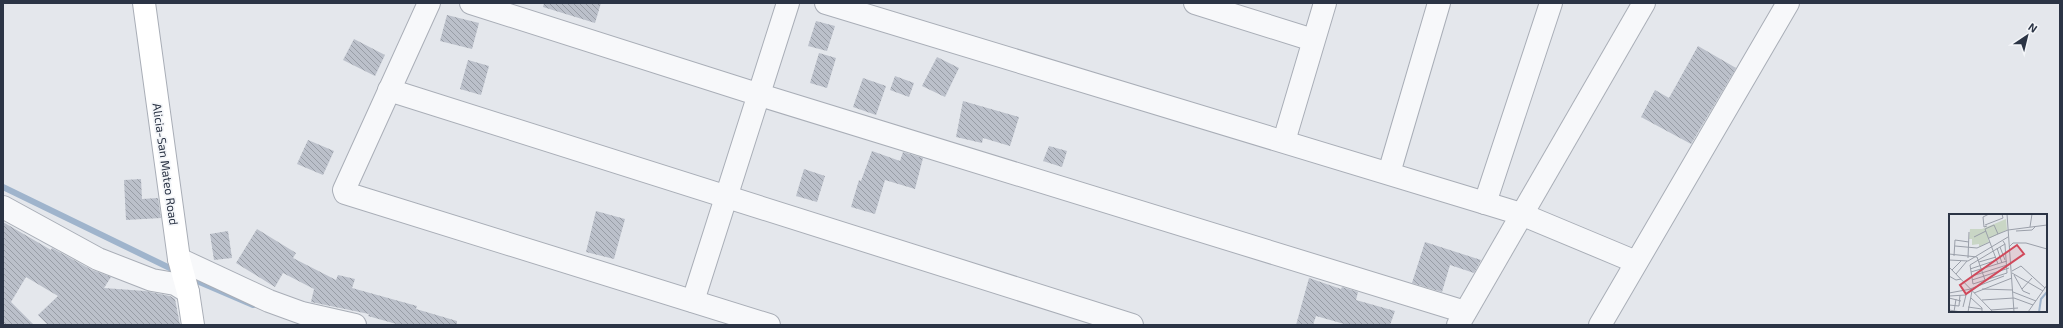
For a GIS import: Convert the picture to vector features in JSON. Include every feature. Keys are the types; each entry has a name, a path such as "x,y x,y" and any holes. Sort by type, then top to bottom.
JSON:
{"main road":[{"name":"Alicia-San Mateo Road","path":"144,3 179,259 188,292 193,325"}],"street":[{"path":"429,3 344,190 345,193 769,325"},
{"path":"471,3 1461,319 1644,3"},
{"path":"692,301 760,95 788,3"},
{"path":"826,3 1521,214 1636,262"},
{"path":"1195,3 1313,40"},
{"path":"1284,141 1325,3"},
{"path":"1390,173 1439,3"},
{"path":"1486,203 1551,3"},
{"path":"1600,325 1788,3"},
{"path":"389,90 1132,325"},
{"path":"3,207 98,259 152,280 175,284 188,292"},
{"path":"179,259 288,308 302,313 356,325"}],"building":[{"path":"544,3 601,3 595,23 543,7"},
{"path":"447,15 479,23 472,49 440,41"},
{"path":"816,21 835,26 827,51 808,46"},
{"path":"354,39 385,55 375,76 343,60"},
{"path":"1698,46 1736,68 1691,144 1641,117 1655,90 1669,98"},
{"path":"819,53 836,58 827,88 810,83"},
{"path":"937,57 959,68 945,97 922,86"},
{"path":"468,60 489,66 481,95 460,89"},
{"path":"895,76 914,83 909,97 890,90"},
{"path":"863,78 886,86 876,115 853,107"},
{"path":"963,101 1019,117 1010,146 983,138 982,143 956,137"},
{"path":"308,140 334,151 323,175 297,164"},
{"path":"1049,146 1067,151 1062,167 1043,161"},
{"path":"872,151 900,161 903,152 923,158 915,189 885,180 875,214 851,207 859,180 861,181"},
{"path":"804,169 825,176 817,202 796,196"},
{"path":"141,179 142,199 158,198 161,218 126,220 124,180"},
{"path":"596,211 625,219 614,259 586,252"},
{"path":"3,222 51,250 52,248 92,270 111,277 104,288 145,291 170,296 175,299 180,325 48,325 38,315 58,296 26,277 11,302 34,325 3,325"},
{"path":"257,229 296,253 293,258 336,280 338,275 355,279 352,288 417,306 416,309 457,321 457,325 400,325 368,316 369,314 311,302 314,289 283,273 275,287 236,263"},
{"path":"228,231 232,258 214,260 210,234"},
{"path":"1425,242 1481,260 1474,273 1450,265 1442,292 1412,283"},
{"path":"1309,278 1341,289 1342,287 1358,292 1356,300 1395,311 1390,325 1348,325 1316,316 1313,325 1296,325"}],"waterway":[{"path":"3,187 178,272"},
{"path":"190,278 253,305"}]}
